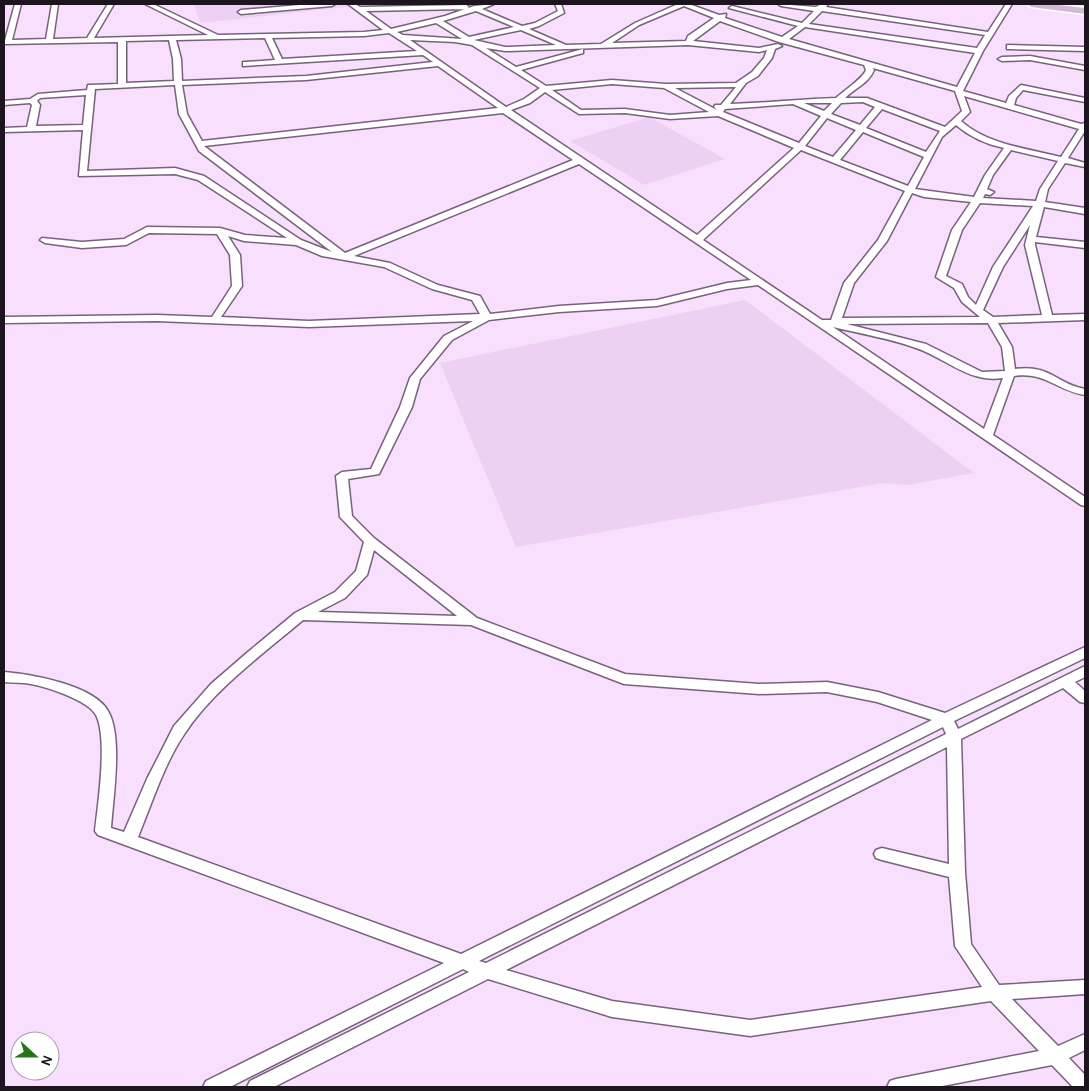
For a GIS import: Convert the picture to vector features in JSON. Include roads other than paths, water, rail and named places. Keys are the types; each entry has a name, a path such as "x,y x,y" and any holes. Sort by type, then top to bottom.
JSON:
{"main road":[{"path":"1031,4 1058,6 1084,12"}],"street":[{"path":"18,4 6,42 348,34 438,20 471,9 566,47"},
{"path":"49,41 55,4"},
{"path":"89,40 111,4"},
{"path":"148,4 218,37"},
{"path":"240,12 332,4"},
{"path":"351,4 1085,502"},
{"path":"471,41 537,24 562,12 558,4"},
{"path":"516,69 603,46 637,24 684,4 719,19 786,41 1009,107 1085,127 1044,189 1031,239 1030,245 1047,316"},
{"path":"781,4 820,7 990,34"},
{"path":"836,320 849,284 880,243 938,136 966,112 959,91 979,51 1009,4"},
{"path":"358,9 432,10 487,5"},
{"path":"386,28 436,15 487,5"},
{"path":"688,43 691,38 734,6 804,25 979,51"},
{"path":"402,37 471,41 505,48 688,43 759,50 772,48 786,41 820,7"},
{"path":"330,35 361,25 367,15"},
{"path":"438,20 516,69 579,112 625,111 670,117 717,114 743,84 755,74 768,58 772,48"},
{"path":"267,36 280,62"},
{"path":"172,38 177,59 178,83 183,114 202,149 344,257"},
{"path":"122,39 122,86"},
{"path":"1010,47 1085,49"},
{"path":"246,64 422,53"},
{"path":"1002,58 1030,58 1085,68"},
{"path":"438,64 306,78 90,87 82,174 175,171 200,178 298,242 325,254 387,265 435,287 476,298 486,317"},
{"path":"698,239 800,146 826,114 853,86 867,78 870,70 866,64"},
{"path":"199,144 505,110 527,100 545,88 612,82 666,86 743,84"},
{"path":"666,86 680,95 703,105 721,109 794,102 864,100 946,130"},
{"path":"1009,107 1012,98 1021,87 1068,95 1085,100"},
{"path":"1085,89 1085,95"},
{"path":"4,103 32,100 38,96 90,92"},
{"path":"4,99 14,101"},
{"path":"31,129 36,105 32,100"},
{"path":"794,102 927,155"},
{"path":"835,160 860,127 880,106"},
{"path":"721,109 734,121 924,194 1039,204 1085,211"},
{"path":"957,121 968,132 1009,147 1085,165"},
{"path":"4,130 86,127"},
{"path":"988,436 1010,372 1007,347 991,320 965,302 960,293 959,286 941,277 957,230 977,200 989,175 1009,147"},
{"path":"344,257 580,160"},
{"path":"982,190 1039,204"},
{"path":"978,311 998,267 1039,204"},
{"path":"45,240 82,245 126,242 147,230 220,231 244,238 298,242"},
{"path":"214,320 237,286 235,255 220,231"},
{"path":"1031,239 1084,243"},
{"path":"4,320 157,318 309,324 486,317 657,303 727,286 762,282"},
{"path":"817,321 991,320 1047,316 1085,316"},
{"path":"486,317 448,338 415,378 406,407 375,472 342,476 346,517 370,541 472,622 624,679 759,689 827,687 878,697 946,719 954,736 957,872 964,946 995,993 1085,1087"},
{"path":"817,321 921,345 979,375 1000,376 1023,369 1041,373 1056,379 1067,388 1085,392"},
{"path":"129,840 154,779 179,730 216,687 300,616 340,594 362,572 370,541"},
{"path":"300,616 472,622"},
{"path":"212,1087 946,719 1085,652"},
{"path":"256,1087 1085,671"},
{"path":"4,677 31,679 81,695 102,712 106,729 108,774 102,830 487,971 612,1010 750,1028 995,993 1085,987"},
{"path":"1064,681 1085,698"},
{"path":"719,834 731,848"},
{"path":"882,854 957,872"},
{"path":"896,1087 1056,1056 1085,1042"}]}
